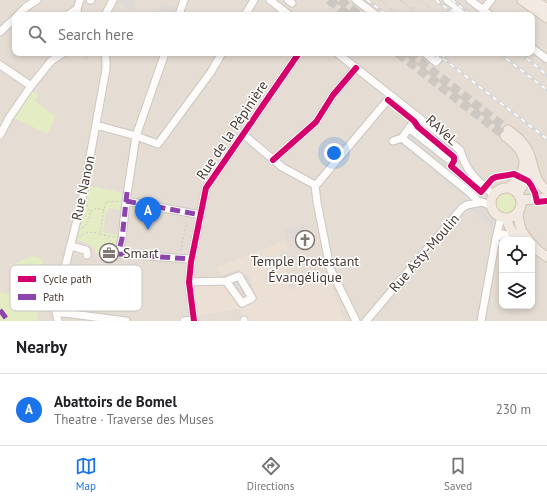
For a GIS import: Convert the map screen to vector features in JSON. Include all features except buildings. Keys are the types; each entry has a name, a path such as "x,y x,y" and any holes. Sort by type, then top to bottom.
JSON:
{"main road":[{"path":"522,0 547,18"},
{"path":"535,0 547,9"},
{"path":"509,188 520,177 523,170 523,158 521,151 506,133 521,140 529,153 538,182 547,191"},
{"path":"525,237 521,230 518,213 520,209 520,197 529,172 530,158"},
{"path":"517,237 503,218 493,211 492,200 494,195 500,189 509,188 514,190 520,197 536,199 547,198"},
{"path":"503,218 510,218 518,213"},
{"path":"535,248 547,257"}],"street":[{"path":"21,12 37,0"},
{"path":"77,12 80,0"},
{"path":"107,12 113,0"},
{"path":"180,12 184,0"},
{"path":"247,12 254,0"},
{"path":"270,0 285,12"},
{"path":"356,0 372,12"},
{"path":"447,0 463,12"},
{"path":"470,0 486,12"},
{"path":"483,10 491,0"},
{"path":"453,12 457,7"},
{"path":"0,32 12,21"},
{"path":"535,50 547,59"},
{"path":"0,136 9,118 31,86 51,61 58,56"},
{"name":"Rue Nanon","path":"65,265 80,206 96,126 106,69 105,56"},
{"path":"164,56 136,136 127,192 122,239 118,254 191,259"},
{"path":"96,126 136,136 158,144 211,72 220,56"},
{"name":"Rue de la Pépinière","path":"194,320 189,282 191,259 206,188 297,56"},
{"path":"341,56 460,150 461,155 472,175 494,195"},
{"path":"429,56 436,62 441,56"},
{"path":"0,65 31,86"},
{"path":"273,160 316,122 333,95 356,68"},
{"path":"315,185 391,96"},
{"path":"394,141 402,138 417,117"},
{"path":"409,128 448,159"},
{"path":"243,134 282,167 315,185"},
{"path":"402,138 469,192 479,202 492,206"},
{"path":"315,185 330,268 356,321"},
{"path":"126,201 200,216"},
{"name":"Rue Asty-Moulin","path":"366,321 462,208 479,202"},
{"path":"481,321 496,238 503,218"},
{"path":"496,238 503,234 512,237"},
{"path":"71,244 86,250 87,255"},
{"path":"189,282 226,282"},
{"path":"59,312 126,321"},
{"name":"Rue Nanon","path":"58,321 59,312"},
{"path":"184,321 194,320"}],"path":[{"path":"380,0 387,5"},
{"path":"400,0 413,10"},
{"path":"425,2 431,8"},
{"path":"411,12 415,7"},
{"path":"390,8 395,12"},
{"path":"86,56 87,60"},
{"path":"99,236 106,202 126,201"},
{"path":"74,233 87,224 90,212 96,208 104,210"},
{"path":"179,258 187,220 185,216"},
{"path":"71,244 89,232 122,239"},
{"path":"104,235 115,245"}],"shaded area":[{"path":"0,0 547,0 547,321 0,321"},
{"path":"119,0 136,0 131,11 117,3"},
{"path":"162,2 179,9 178,12 158,12"},
{"path":"409,125 451,159 447,166 471,191 466,198 433,171 436,168 425,159 422,163 396,141"},
{"path":"480,206 486,208 492,215 496,222 494,229 468,208"},
{"path":"308,225 309,236 287,239 284,229"},
{"path":"284,241 288,250 279,254 289,277 293,275 295,279 287,282 289,290 327,276 345,321 248,321 247,318 243,319 239,309 235,308 233,310 197,316 193,284 207,280 208,276 221,276 217,267"},
{"path":"239,269 241,276 247,274 258,300 241,307 224,283 220,286 217,276 221,276"}],"green space":[{"path":"32,92 39,95 35,101 55,116 48,134 14,118"},
{"path":"90,186 123,193 120,210 109,208 108,213 106,213 103,232 117,235 115,246 106,244 104,255 96,254 94,248 87,243 77,240"},
{"path":"505,193 512,196 515,203 512,210 505,213 498,210 495,203 498,196"},
{"path":"32,256 39,257 43,262 42,265 11,265"},
{"path":"0,292 8,294 10,292 10,311 37,311 38,321 0,321"}],"tunnel":[{"path":"329,0 344,12"},
{"path":"340,0 355,12"},
{"path":"402,56 505,136"},
{"path":"413,56 508,130"}],"railway":[{"path":"367,0 383,12"},
{"path":"436,0 451,12"},
{"path":"452,0 467,12"},
{"path":"440,56 547,139"},
{"path":"503,56 547,90"},
{"path":"524,56 547,75"}],"marked path":[{"path":"127,192 122,239 118,254 191,259"},
{"path":"126,201 201,215"},
{"path":"0,310 8,321"}],"cycle path":[{"path":"194,321 189,282 191,262 206,188 297,56"},
{"path":"273,160 316,122 333,95 356,68"},
{"name":"RAVeL","path":"388,100 454,157 454,161 451,166 481,192 492,179 514,174 528,181 535,193 537,202 547,201"}],"place":[{"name":"Abattoirs de Bomel","path":"148,230"},
{"name":"Temple Protestant Évangélique","path":"305,240"},
{"name":"Smart","path":"109,253"}]}
